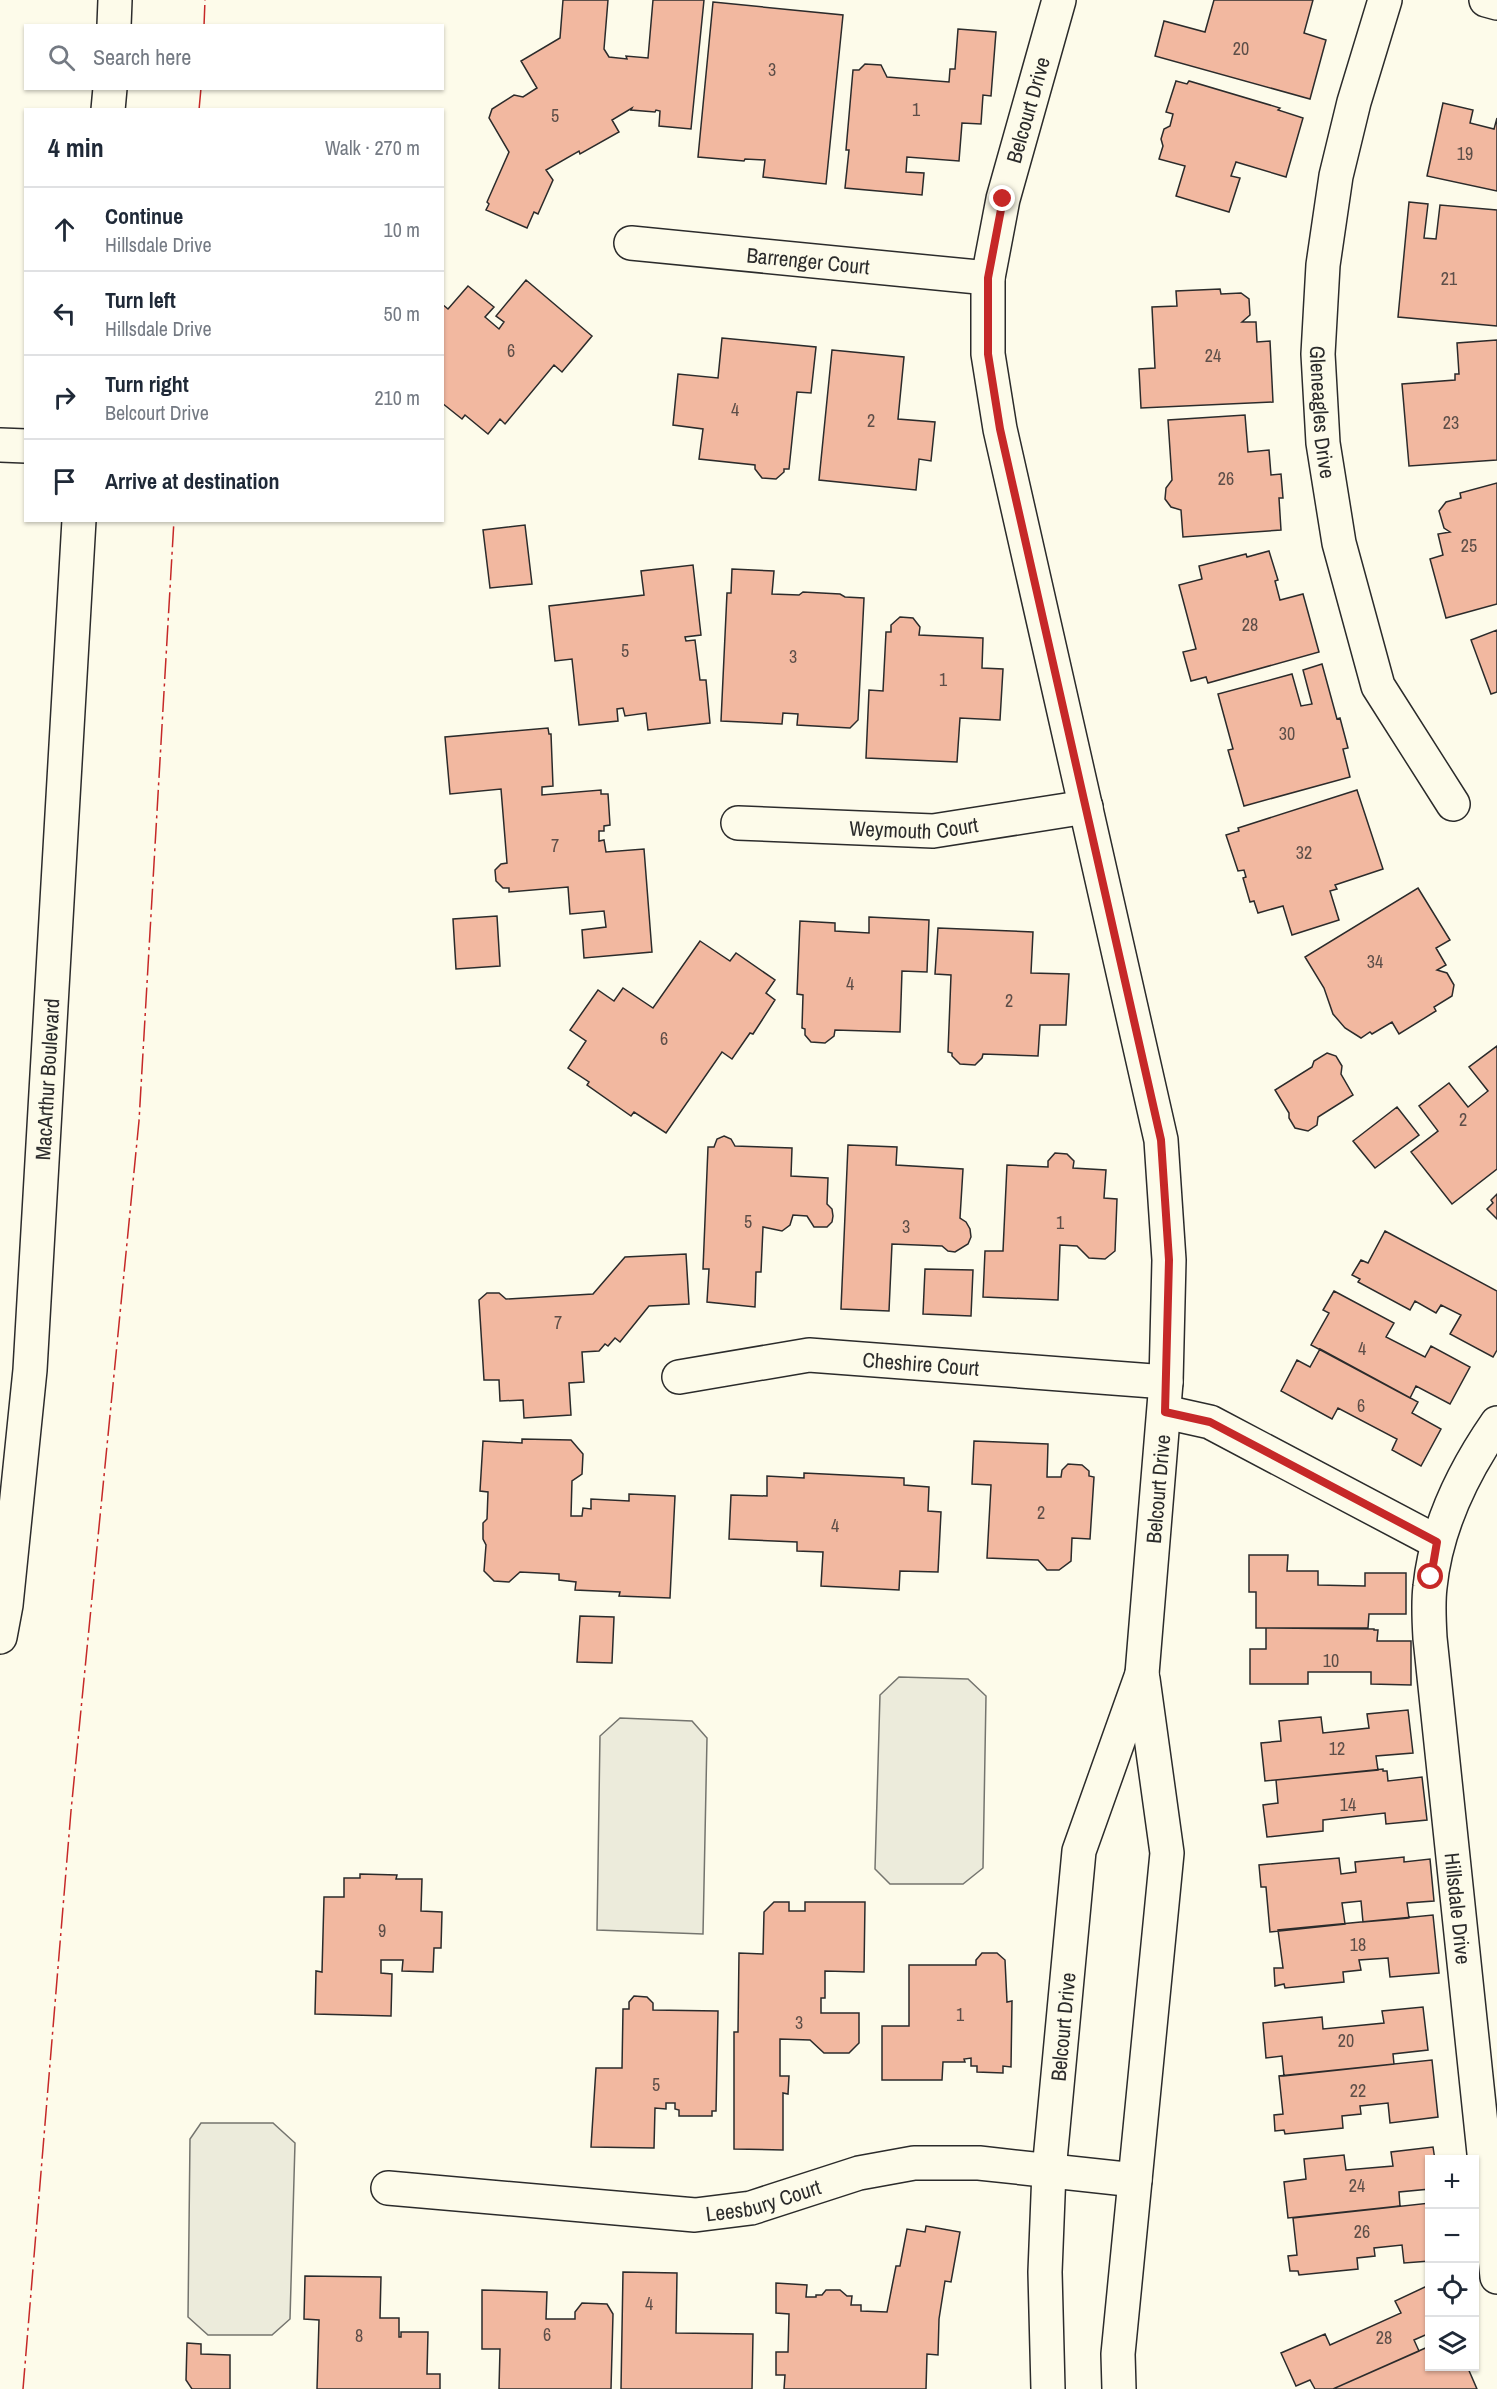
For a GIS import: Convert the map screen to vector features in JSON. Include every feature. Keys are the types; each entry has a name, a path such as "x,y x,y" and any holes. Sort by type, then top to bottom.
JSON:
{"street":[{"path":"114,24 115,0"},
{"name":"Belcourt Drive","path":"1059,0 1003,199 988,278 988,354 1000,429 1161,1140 1169,1260 1165,1397 1142,1674 1167,1853 1118,2354 1119,2389"},
{"name":"Gleneagles Drive","path":"1385,0 1354,102 1336,176 1323,265 1318,354 1323,443 1339,543 1378,686 1453,804"},
{"path":"1486,0 1497,3"},
{"path":"108,108 110,90"},
{"name":"Barrenger Court","path":"631,243 988,278"},
{"path":"0,445 24,446"},
{"name":"MacArthur Boulevard","path":"0,1637 6,1605 30,1370 79,522"},
{"name":"Weymouth Court","path":"738,823 933,831 1086,807"},
{"name":"Cheshire Court","path":"679,1377 809,1355 1165,1397"},
{"path":"1165,1397 1437,1542"},
{"name":"Hillsdale Drive","path":"1497,1423 1482,1445 1447,1513 1437,1542 1429,1588 1430,1638 1497,2277"},
{"name":"Belcourt Drive","path":"1048,2389 1045,2272 1049,2171 1079,1851 1142,1674"},
{"name":"Leesbury Court","path":"388,2188 695,2215 751,2208 859,2173 914,2163 979,2163 1135,2180"}],"shaded area":[{"path":"899,1677 968,1679 986,1696 983,1868 963,1884 890,1884 875,1869 880,1695"},
{"path":"620,1718 692,1721 707,1738 703,1934 597,1930 600,1736"},
{"path":"201,2123 273,2123 295,2143 290,2319 272,2335 208,2335 188,2317 190,2139"}],"building":[{"path":"563,0 608,0 604,49 609,57 627,59 626,56 648,58 653,0 704,0 691,129 659,126 660,111 656,110 655,112 631,110 632,108 612,120 619,132 546,170 553,180 538,214 534,212 527,228 486,210 489,204 487,202 509,152 489,118 492,109 514,95 523,97 537,88 521,61 560,38"},
{"path":"1214,0 1313,0 1304,33 1326,40 1310,99 1155,56 1164,21 1205,32"},
{"path":"713,2 843,15 826,184 763,177 765,160 745,159 744,161 698,157"},
{"path":"958,29 996,32 991,96 983,95 981,124 962,123 959,161 907,157 906,172 924,173 922,195 845,188 853,70 859,70 865,64 881,65 887,77 949,82 950,69 955,69"},
{"path":"1176,81 1187,84 1189,81 1280,108 1278,110 1303,118 1286,177 1236,162 1231,176 1240,178 1229,212 1176,196 1185,166 1159,159 1163,146 1161,139 1164,129 1170,126 1173,114 1166,112"},
{"path":"1443,103 1473,110 1470,123 1494,129 1497,118 1497,191 1427,176"},
{"path":"1409,202 1428,204 1424,238 1436,239 1440,205 1497,210 1497,326 1398,317"},
{"path":"526,280 592,336 562,372 554,365 505,424 500,419 488,434 465,415 462,419 444,405 444,306 448,309 468,286 494,307 485,317 499,329 504,322 496,316"},
{"path":"1220,289 1221,294 1241,293 1249,299 1250,315 1242,322 1256,322 1257,342 1270,341 1273,402 1141,408 1139,369 1155,368 1152,307 1177,306 1176,291"},
{"path":"722,338 816,347 811,393 797,392 789,469 784,469 784,472 776,479 762,478 755,469 755,465 699,459 703,429 673,425 678,374 718,378"},
{"path":"1497,340 1497,460 1409,466 1402,384 1455,380 1455,374 1459,374 1457,343"},
{"path":"832,350 904,357 898,419 935,422 931,461 919,459 916,490 819,480"},
{"path":"1245,415 1248,452 1269,450 1271,475 1281,474 1283,498 1279,498 1281,530 1183,537 1181,510 1171,507 1165,499 1166,488 1172,480 1168,420"},
{"path":"1497,483 1497,604 1446,618 1430,559 1443,555 1438,534 1450,532 1444,528 1439,511 1446,502 1461,498 1460,493"},
{"path":"525,525 532,584 490,588 483,530"},
{"path":"1269,551 1278,580 1275,581 1280,600 1303,594 1319,652 1208,683 1206,677 1191,681 1183,652 1196,649 1179,585 1202,579 1199,566 1246,554 1247,557"},
{"path":"693,565 701,635 685,637 686,641 695,640 700,680 706,680 710,723 648,730 646,713 625,716 623,708 617,709 618,721 579,725 572,659 555,661 549,606 644,595 641,571"},
{"path":"732,569 774,571 772,594 799,595 803,592 864,598 858,720 850,728 797,725 798,714 783,713 782,724 721,721 727,593 731,593"},
{"path":"900,617 913,618 920,627 919,635 983,638 982,668 1003,669 1000,720 960,718 957,762 866,758 869,690 883,691 886,632 891,632 891,625"},
{"path":"1497,630 1497,692 1491,694 1471,640"},
{"path":"1322,664 1337,719 1340,718 1348,748 1343,749 1350,777 1244,806 1228,750 1233,749 1218,694 1292,674 1301,706 1312,704 1303,670"},
{"path":"548,728 551,734 553,786 542,787 542,795 601,790 601,794 608,794 610,825 604,826 604,831 599,831 599,841 604,840 606,852 644,849 652,952 584,958 582,930 606,927 604,911 570,914 568,887 509,892 509,888 503,888 496,881 495,870 501,864 507,863 501,789 450,794 445,737"},
{"path":"1357,790 1383,869 1335,885 1337,889 1330,891 1339,920 1292,935 1283,906 1258,913 1254,901 1250,902 1243,878 1246,877 1244,870 1238,871 1226,835 1239,831 1238,828"},
{"path":"1418,888 1450,940 1436,948 1446,965 1437,970 1447,973 1454,985 1452,996 1434,1007 1436,1011 1399,1034 1392,1022 1361,1038 1345,1028 1333,1014 1324,988 1305,957"},
{"path":"497,916 500,966 456,969 453,919"},
{"path":"869,917 929,920 927,972 902,971 900,1032 835,1030 834,1036 825,1043 811,1042 805,1035 805,1029 802,1028 803,995 797,994 800,921 835,923 835,931 869,933"},
{"path":"938,928 1033,932 1031,973 1069,974 1066,1025 1040,1025 1038,1056 983,1054 975,1065 960,1064 952,1053 948,1052 951,975 935,974"},
{"path":"700,941 730,961 736,953 775,980 766,993 775,1000 753,1034 750,1033 732,1059 722,1052 666,1133 634,1112 631,1116 587,1085 589,1082 568,1068 586,1041 570,1030 598,990 614,1001 623,988 653,1008"},
{"path":"1497,1046 1497,1169 1452,1204 1411,1152 1438,1131 1419,1106 1449,1083 1468,1107 1488,1091 1469,1067"},
{"path":"1327,1053 1336,1056 1342,1066 1341,1074 1353,1095 1318,1117 1317,1125 1308,1131 1295,1128 1275,1090 1312,1067 1314,1061"},
{"path":"1397,1107 1419,1135 1375,1168 1353,1141"},
{"path":"724,1136 731,1139 735,1146 792,1148 791,1176 828,1178 827,1204 832,1209 833,1216 832,1222 827,1227 814,1227 807,1216 793,1215 790,1225 782,1231 763,1227 761,1272 756,1272 755,1307 707,1302 709,1269 703,1269 708,1147 714,1147 717,1139"},
{"path":"848,1145 897,1147 896,1165 963,1169 960,1218 970,1229 971,1237 968,1244 955,1252 948,1251 942,1246 892,1244 889,1311 841,1309"},
{"path":"1055,1153 1067,1154 1074,1161 1073,1168 1106,1170 1104,1198 1117,1199 1115,1251 1105,1259 1089,1258 1077,1246 1060,1245 1058,1300 983,1297 985,1251 1003,1251 1007,1165 1048,1167 1048,1161"},
{"path":"1497,1194 1497,1219 1487,1209"},
{"path":"1385,1231 1497,1291 1497,1350 1493,1357 1450,1334 1461,1315 1441,1305 1436,1313 1415,1301 1410,1310 1358,1282 1360,1279 1352,1275 1361,1260 1368,1263"},
{"path":"686,1254 689,1304 649,1306 620,1342 615,1338 599,1351 582,1352 584,1382 569,1383 571,1415 524,1418 523,1400 500,1401 499,1380 484,1380 479,1300 487,1293 499,1293 506,1299 593,1294 625,1257"},
{"path":"925,1269 973,1270 971,1316 923,1314"},
{"path":"1334,1291 1394,1323 1386,1337 1425,1357 1431,1346 1470,1367 1450,1404 1416,1386 1410,1398 1311,1345 1329,1313 1323,1310"},
{"path":"1320,1349 1418,1402 1412,1413 1441,1429 1421,1466 1392,1450 1397,1439 1338,1408 1332,1419 1281,1391 1297,1360 1310,1367"},
{"path":"522,1439 571,1440 583,1454 582,1474 572,1481 571,1516 582,1516 583,1508 591,1509 591,1499 629,1501 629,1494 675,1496 670,1598 619,1596 620,1592 575,1590 576,1582 559,1580 559,1574 520,1572 509,1582 494,1581 484,1571 486,1545 483,1539 483,1523 487,1519 488,1492 480,1491 483,1441 522,1443"},
{"path":"974,1441 1048,1444 1047,1477 1061,1477 1062,1470 1068,1464 1082,1465 1089,1471 1089,1476 1094,1477 1090,1539 1072,1538 1071,1561 1059,1570 1047,1570 1038,1560 987,1558 991,1485 972,1484"},
{"path":"804,1473 904,1478 904,1485 929,1487 928,1511 941,1512 938,1572 900,1571 899,1590 821,1586 823,1552 797,1551 797,1542 729,1539 731,1495 767,1496 767,1476 804,1478"},
{"path":"1249,1555 1288,1555 1287,1571 1318,1571 1318,1585 1365,1586 1365,1573 1406,1573 1406,1614 1369,1614 1368,1628 1256,1628 1256,1592 1249,1592"},
{"path":"580,1616 614,1617 612,1663 577,1662"},
{"path":"1266,1628 1374,1629 1378,1630 1377,1641 1411,1641 1411,1685 1371,1684 1371,1672 1308,1672 1308,1684 1250,1684 1250,1649 1266,1649"},
{"path":"1408,1710 1413,1753 1376,1756 1378,1770 1265,1781 1261,1743 1281,1741 1279,1721 1321,1717 1323,1733 1369,1728 1367,1714"},
{"path":"1383,1769 1387,1771 1388,1781 1422,1777 1427,1820 1386,1824 1385,1813 1323,1820 1323,1831 1267,1837 1263,1805 1278,1803 1276,1780"},
{"path":"1404,1857 1404,1862 1430,1859 1434,1901 1407,1903 1409,1918 1363,1922 1361,1901 1342,1903 1345,1924 1270,1932 1266,1887 1261,1887 1259,1865 1339,1858 1341,1874 1356,1872 1355,1862"},
{"path":"360,1874 397,1875 396,1879 422,1879 421,1911 442,1912 441,1948 434,1948 433,1972 402,1971 403,1960 381,1960 381,1973 392,1974 391,2016 315,2014 316,1971 322,1972 324,1897 344,1897 344,1878 360,1878"},
{"path":"774,1902 789,1902 789,1911 805,1911 805,1902 865,1902 864,1972 825,1971 825,1998 821,1998 821,2013 859,2013 859,2043 849,2053 824,2053 810,2040 780,2039 780,2076 789,2076 788,2094 783,2093 783,2150 734,2149 734,2032 738,2032 739,1953 763,1954 764,1912"},
{"path":"1433,1915 1439,1973 1390,1977 1388,1958 1359,1960 1361,1970 1343,1972 1344,1982 1285,1988 1284,1984 1275,1986 1274,1968 1283,1968 1278,1930"},
{"path":"982,1953 997,1953 1005,1960 1007,2002 1012,2001 1011,2067 1003,2066 1003,2073 977,2072 977,2066 971,2066 971,2058 964,2059 965,2062 943,2062 942,2080 882,2080 882,2026 909,2026 909,1965 976,1965 976,1960"},
{"path":"634,1996 647,1997 653,2003 653,2010 718,2011 716,2111 712,2111 712,2116 679,2116 675,2103 666,2103 666,2109 655,2108 654,2148 591,2147 596,2068 622,2068 623,2009 629,2009 629,2002"},
{"path":"1423,2007 1428,2050 1393,2054 1394,2064 1284,2076 1282,2056 1266,2058 1263,2023 1322,2017 1323,2029 1384,2023 1382,2011"},
{"path":"1432,2060 1438,2117 1390,2123 1388,2103 1360,2106 1361,2114 1342,2116 1343,2128 1285,2134 1284,2130 1275,2131 1274,2115 1283,2114 1279,2076"},
{"path":"1433,2147 1434,2155 1425,2155 1425,2189 1399,2192 1400,2206 1288,2218 1284,2182 1306,2179 1304,2159 1344,2155 1346,2170 1393,2166 1391,2152"},
{"path":"1425,2204 1425,2261 1404,2263 1402,2245 1374,2248 1375,2256 1357,2258 1358,2269 1299,2275 1298,2271 1290,2271 1288,2256 1297,2255 1293,2218"},
{"path":"926,2226 960,2232 951,2282 945,2281 939,2319 938,2355 927,2354 926,2389 784,2389 785,2375 776,2375 776,2352 788,2352 789,2314 776,2313 776,2283 807,2285 806,2297 822,2295 826,2290 840,2290 847,2296 852,2296 851,2305 861,2305 861,2311 887,2312 896,2266 900,2266 907,2229 925,2232"},
{"path":"623,2272 677,2273 676,2333 753,2334 752,2389 621,2389"},
{"path":"305,2276 381,2277 380,2318 399,2318 399,2337 401,2337 401,2332 428,2332 427,2374 440,2374 440,2389 317,2389 319,2320 304,2319"},
{"path":"1425,2287 1425,2335 1414,2340 1419,2351 1333,2389 1315,2389 1310,2380 1296,2386 1281,2353 1325,2334 1330,2345 1401,2313 1395,2301"},
{"path":"482,2290 547,2292 546,2319 575,2319 575,2312 582,2303 607,2304 613,2314 611,2389 499,2389 500,2349 482,2349"},
{"path":"187,2343 201,2344 201,2354 230,2355 230,2389 192,2389 186,2380"},
{"path":"1425,2348 1425,2371 1469,2371 1477,2389 1333,2389"}],"power":[{"path":"204,24 205,0"},
{"path":"199,108 201,90"},
{"path":"23,2389 71,1811 139,1121 174,522"}],"route":[{"path":"1003,199 988,278 988,354 1000,429 1161,1140 1169,1260 1165,1412 1210,1422 1437,1542 1431,1577"}]}
